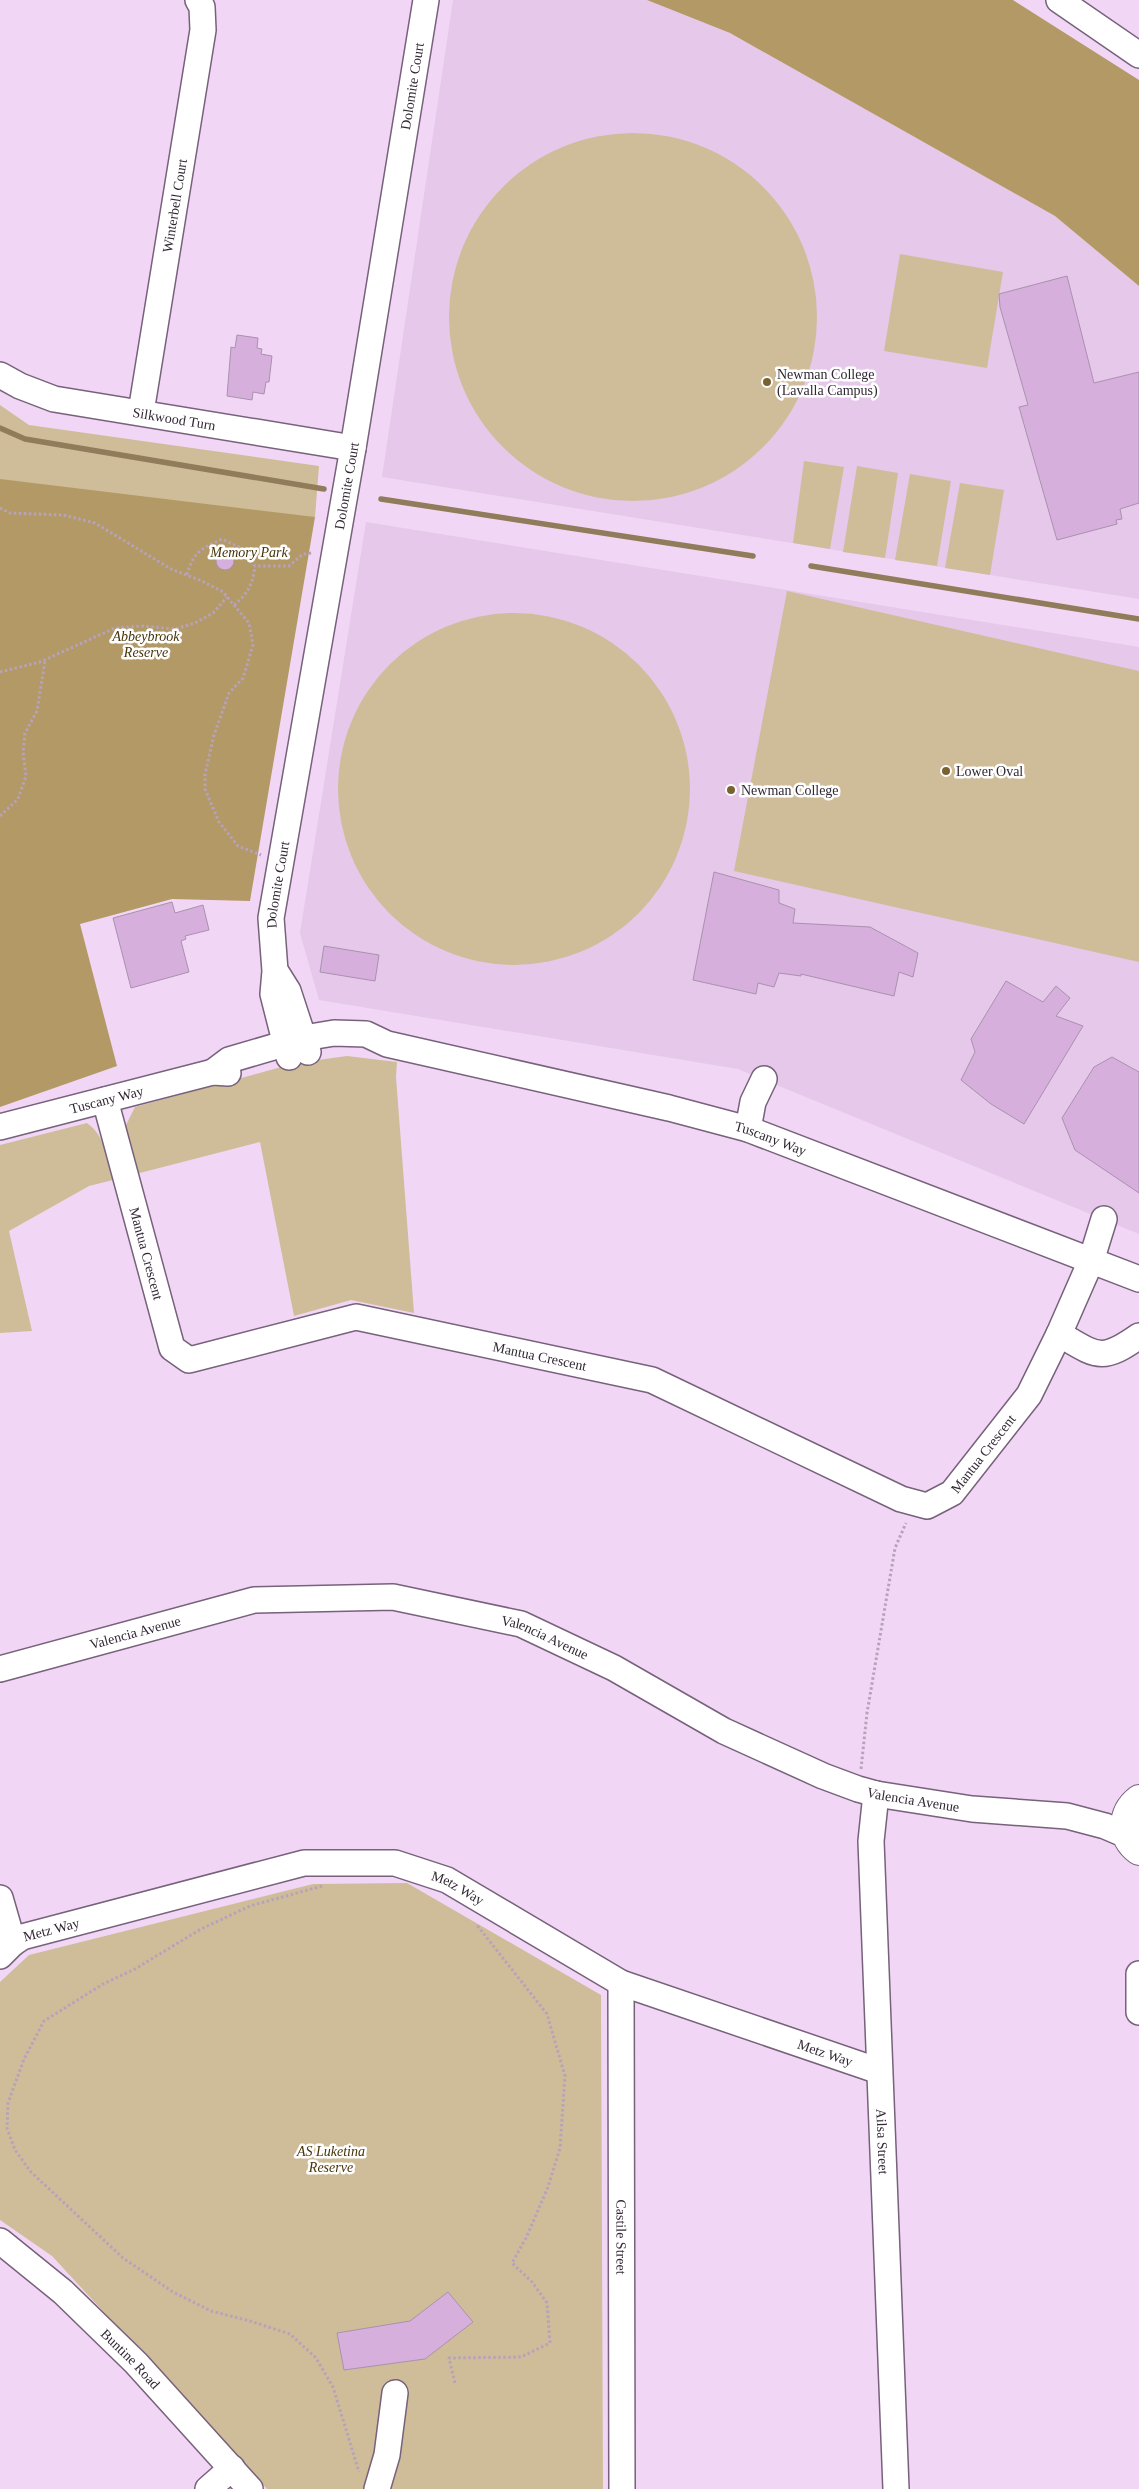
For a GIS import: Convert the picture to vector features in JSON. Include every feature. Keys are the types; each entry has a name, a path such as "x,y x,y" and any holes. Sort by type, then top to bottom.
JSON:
{"main road":[{"path":"1133,1843 1124,1826 1137,1801"}],"street":[{"name":"Winterbell Court","path":"141,412 203,30 202,7 198,0"},
{"name":"Dolomite Court","path":"296,1048 273,994 275,971 271,918 353,448 426,0"},
{"path":"1063,1 1139,55"},
{"name":"Silkwood Turn","path":"0,375 20,386 54,399 353,448"},
{"name":"Tuscany Way","path":"0,1127 213,1072 234,1073 334,1033 366,1034 387,1044 669,1108 748,1129 1139,1279"},
{"path":"748,1129 753,1102 764,1080"},
{"name":"Mantua Crescent","path":"105,1100 172,1348 188,1360 356,1317 652,1380 901,1499 927,1506 952,1493 1029,1395 1059,1334 1091,1261 1104,1220"},
{"path":"1059,1334 1092,1354 1117,1352 1139,1336"},
{"name":"Valencia Avenue","path":"0,1669 254,1600 393,1597 521,1624 614,1668 724,1731 823,1776 867,1792 972,1809 1067,1816 1105,1826 1133,1843"},
{"name":"Ailsa Street","path":"867,1792 896,2489"},
{"name":"Valencia Avenue","path":"1067,1816 1137,1801"},
{"name":"Metz Way","path":"6,1950 22,1937 304,1863 395,1863 448,1880 621,1984 880,2071"},
{"path":"0,1898 6,1950"},
{"path":"1139,1974 1139,2012"},
{"name":"Castile Street","path":"621,1984 622,2489"},
{"name":"Buntine Road","path":"0,2241 63,2292 136,2363 250,2489"},
{"path":"377,2488 387,2455 395,2393"},
{"path":"208,2489 232,2468"}],"path":[{"path":"0,508 10,513 62,515 95,523 171,569 202,581 223,592 249,623 253,645 243,678 229,692 214,735 204,774 205,789 219,822 238,846 281,862"},
{"path":"187,575 191,560 206,547 222,539 243,549 255,566 253,582 244,597 234,605"},
{"path":"255,566 289,566 303,554 335,551"},
{"path":"0,672 45,660 115,628 141,626 175,629 194,623 213,613 227,597"},
{"path":"0,816 18,799 26,776 23,752 25,733 37,711 45,660"},
{"path":"867,1792 867,1713 895,1548 915,1502"},
{"path":"326,1886 250,1906 202,1929 135,1969 103,1984 44,2021 24,2059 8,2103 7,2128 15,2150 31,2172 123,2258 173,2292 211,2311 290,2334 316,2358 333,2386 357,2471 377,2488"},
{"path":"455,2383 449,2358 521,2357 550,2343 547,2303 532,2282 512,2263 548,2187 560,2148 565,2076 547,2014 474,1922"}],"shaded area":[{"name":"Newman College (Lavalla Campus)","path":"453,0 647,0 730,33 1055,216 1139,286 1139,599 382,477"},
{"name":"Newman College","path":"366,522 1139,647 1139,1234 738,1069 319,1000 300,933"}],"green space":[{"path":"647,0 1013,0 1139,80 1139,286 1055,216 730,33"},
{"path":"633,133 669,136 703,147 735,164 763,187 786,215 803,247 814,281 817,317 814,353 803,387 786,419 763,447 735,470 703,487 669,498 633,501 597,498 563,487 531,470 503,447 480,419 463,387 452,353 449,317 452,281 463,247 480,215 503,187 531,164 563,147 597,136"},
{"path":"900,254 1003,272 987,368 884,351"},
{"path":"0,405 29,425 319,466 315,517 0,519"},
{"path":"804,461 844,467 830,549 793,543"},
{"path":"857,466 898,473 885,558 843,552"},
{"path":"910,474 951,481 937,566 895,560"},
{"name":"Abbeybrook Reserve","path":"0,479 315,517 250,901 172,899 80,924 117,1066 0,1107"},
{"path":"960,483 1004,490 990,575 945,568"},
{"name":"Lower Oval","path":"787,591 1139,671 1139,962 734,871"},
{"path":"497,613 531,613 565,620 597,633 612,642 639,664 661,691 677,721 687,755 690,789 687,823 677,857 661,887 639,914 612,936 582,952 565,958 531,965 497,965 463,958 431,945 402,925 378,901 358,872 345,840 338,806 338,772 345,738 358,706 378,677 402,653 431,633 463,620"},
{"path":"347,1056 397,1062 396,1077 414,1313 351,1300 294,1316 260,1142 136,1174 125,1127 135,1107 296,1063"},
{"path":"87,1123 102,1141 113,1180 89,1186 9,1231 32,1331 0,1333 0,1145"},
{"name":"AS Luketina Reserve","path":"407,1883 601,1995 603,2489 267,2489 52,2256 0,2220 0,1982 29,1955 313,1884"}],"building":[{"path":"1067,276 1094,383 1139,372 1139,503 1120,509 1122,519 1116,520 1117,524 1057,540 1019,407 1028,405 1000,307 999,294"},
{"path":"237,335 258,338 257,348 262,349 261,354 272,356 269,382 266,382 264,394 253,392 252,400 227,396 231,347 235,348"},
{"path":"221,552 229,552 234,557 232,568 221,570 216,565 216,557"},
{"path":"714,872 779,890 779,903 795,909 793,923 870,927 918,953 913,977 899,972 894,996 801,974 801,976 779,973 774,987 758,983 756,994 693,980"},
{"path":"172,902 175,913 203,905 209,930 185,936 186,939 181,941 189,972 131,988 113,918"},
{"path":"324,946 379,955 375,981 320,972"},
{"path":"1006,981 1043,1002 1056,986 1070,998 1056,1016 1083,1026 1024,1124 991,1104 961,1080 975,1052 971,1039"},
{"path":"1112,1057 1139,1072 1139,1193 1075,1150 1062,1118 1094,1067"},
{"path":"448,2292 473,2322 425,2359 344,2370 337,2333 410,2321"}],"waterway":[{"path":"0,428 25,439 324,489"},
{"path":"381,499 753,556"},
{"path":"811,566 1139,619"}],"place":[{"name":"Newman College (Lavalla Campus)","path":"767,382"},
{"name":"Lower Oval","path":"946,771"},
{"name":"Newman College","path":"731,790"}],"park label":[{"name":"Memory Park","path":"249,552"}]}
